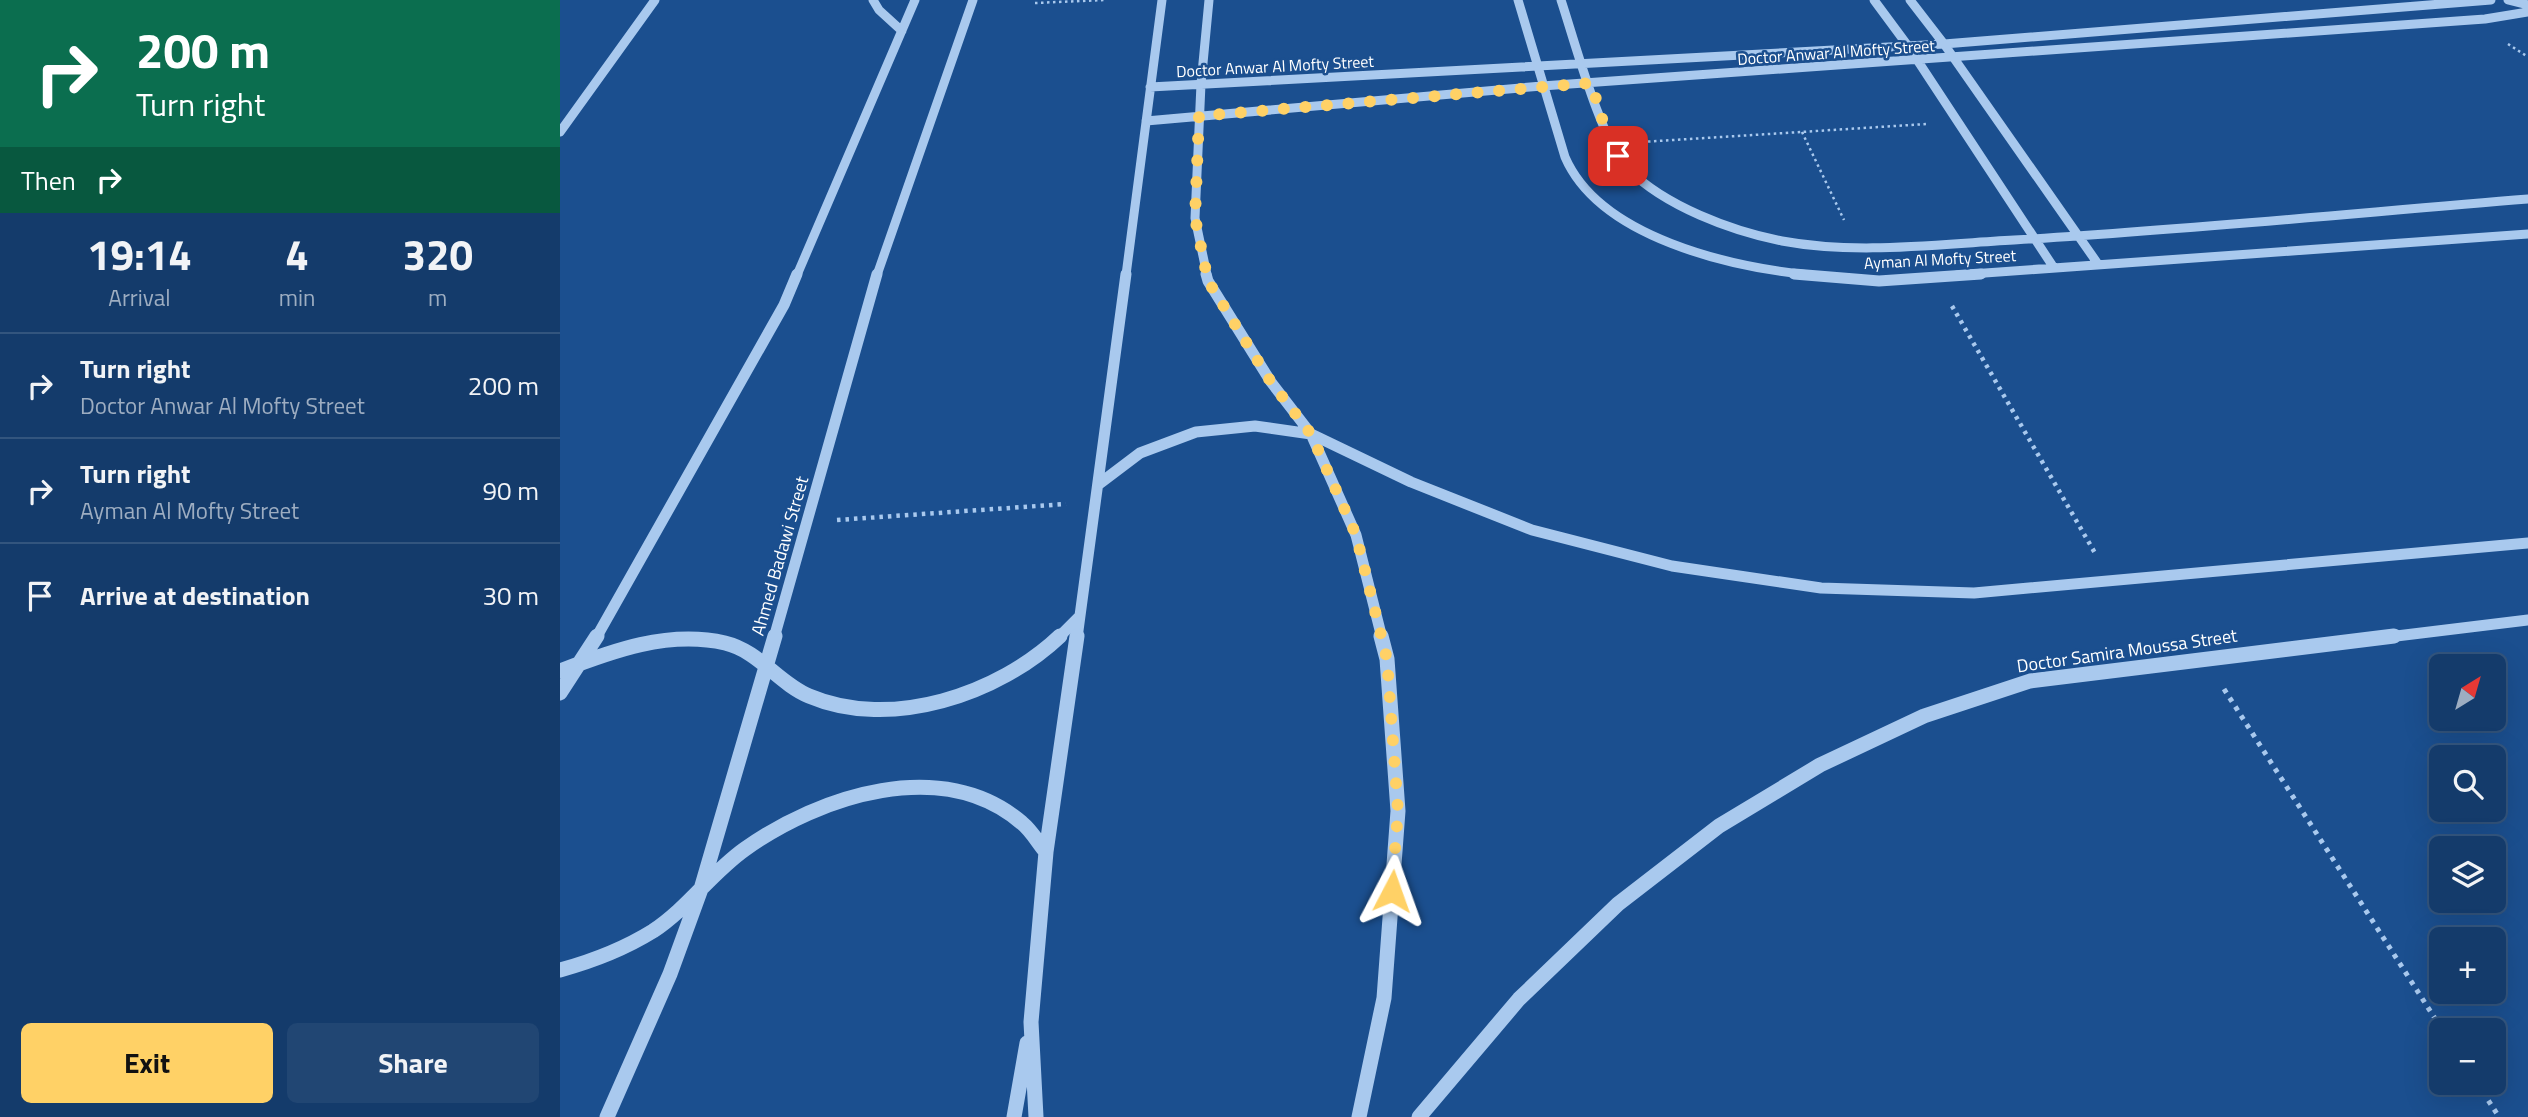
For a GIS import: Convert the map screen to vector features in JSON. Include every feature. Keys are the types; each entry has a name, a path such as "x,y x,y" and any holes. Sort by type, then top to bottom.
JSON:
{"street":[{"path":"560,132 655,0"},
{"path":"873,0 879,10 902,30"},
{"path":"560,694 583,662 784,305 915,0"},
{"name":"Ahmed Badawi Street","path":"607,1117 670,974 701,890 808,523 868,300 973,0"},
{"path":"1014,1117 1031,1022 1046,852 1099,484 1162,0"},
{"path":"1209,0 1201,84 1195,218 1208,281 1271,382 1311,434 1356,535 1387,659 1398,811 1384,998 1359,1117"},
{"name":"Ayman Al Mofty Street","path":"1518,0 1568,165 1587,191 1618,216 1658,238 1706,256 1819,278 1879,281 2528,234"},
{"name":"Ayman Al Mofty Street","path":"1561,0 1610,144 1627,169 1682,208 1728,228 1782,241 1857,247 2078,236 2528,200"},
{"path":"1874,0 1960,122 2054,268"},
{"path":"1910,0 1944,44 2098,264"},
{"path":"2449,0 2511,16"},
{"name":"Doctor Anwar Al Mofty Street","path":"1150,88 1944,44 2491,0"},
{"path":"2508,0 2528,5"},
{"name":"Doctor Anwar Al Mofty Street","path":"1146,121 1542,86 2511,16 2528,12"},
{"path":"1099,484 1140,453 1196,432 1255,426 1311,434 1411,482 1532,530 1672,566 1821,588 1974,593 2528,542"},
{"path":"560,671 645,642 684,639 728,643 749,652 767,664 785,683 811,697 843,706 878,709 917,706 957,696 994,682 1047,648 1079,617"},
{"name":"Doctor Samira Moussa Street","path":"1419,1117 1519,999 1618,904 1719,826 1821,765 1924,716 2029,681 2528,620"},
{"path":"560,970 618,951 650,933 743,850 792,820 844,799 894,788 943,789 985,799 1021,821 1046,852"},
{"path":"1031,1022 1036,1117"}],"path":[{"path":"1035,4 1104,0"},
{"path":"1610,144 1960,122"},
{"path":"1802,132 1857,247"},
{"path":"1936,277 2111,581"},
{"path":"808,523 1096,502"},
{"path":"2205,659 2436,1018"},
{"path":"2485,1095 2499,1117"}],"route":[{"path":"1392,891 1398,811 1387,659 1356,535 1311,434 1271,382 1208,281 1195,218 1199,116 1591,83 1610,144 1618,156"}]}
